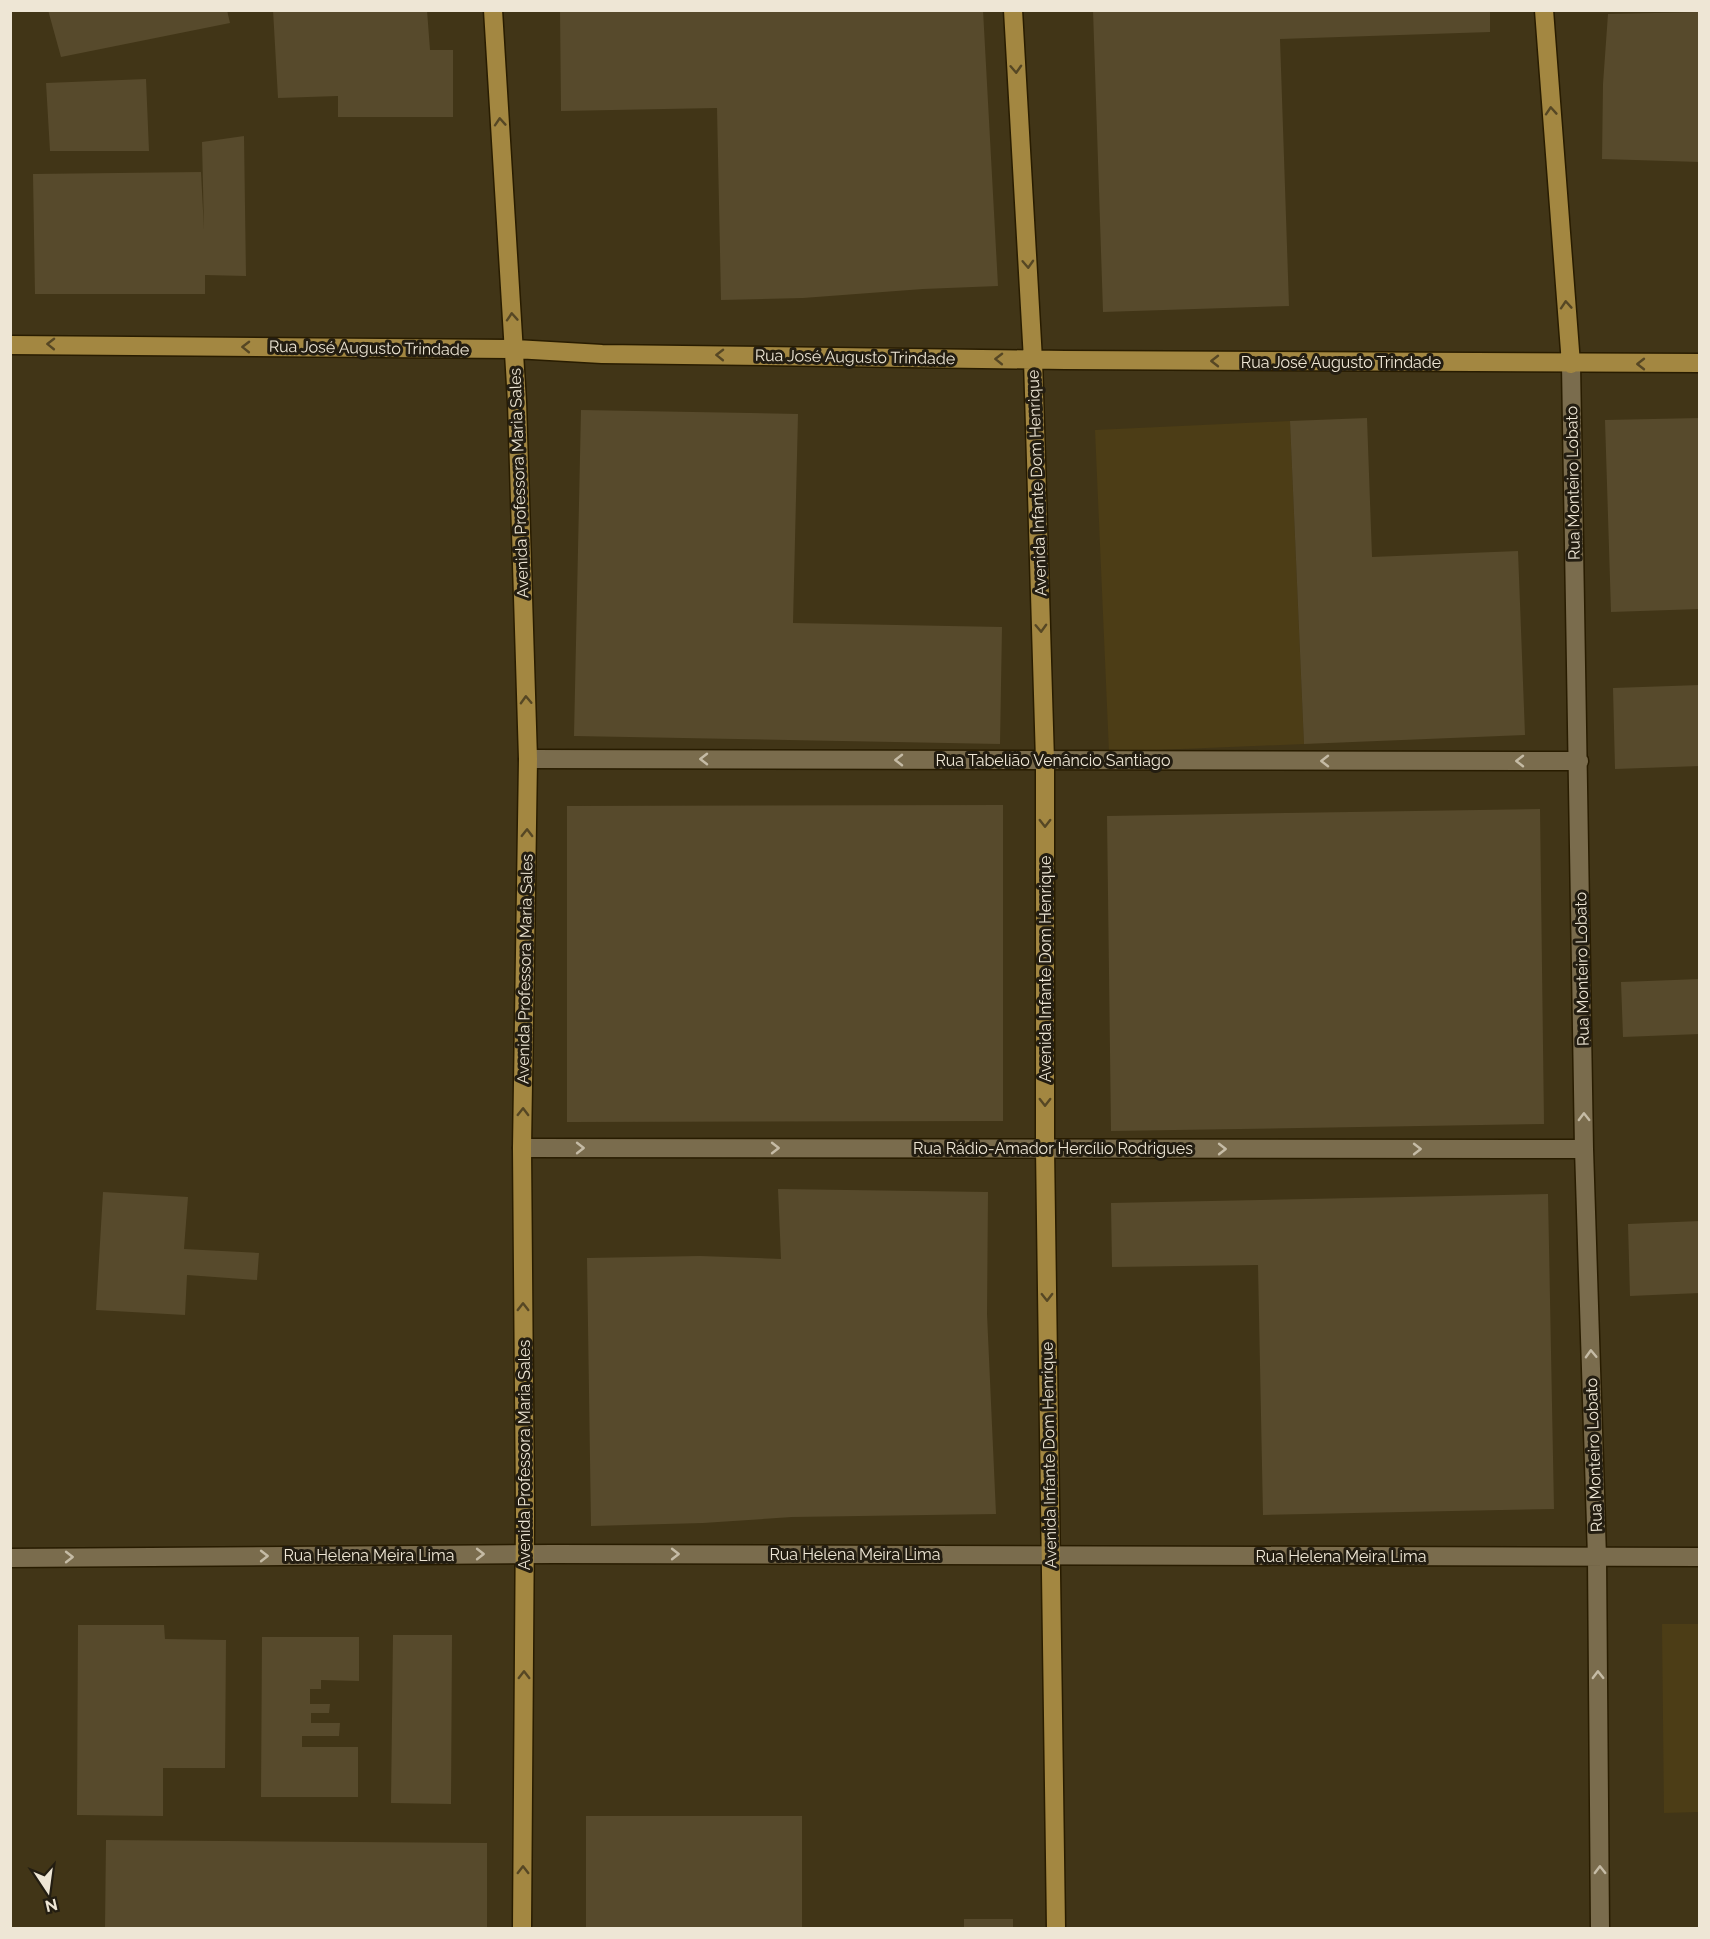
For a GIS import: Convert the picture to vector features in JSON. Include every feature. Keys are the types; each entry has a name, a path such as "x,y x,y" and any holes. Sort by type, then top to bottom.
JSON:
{"main road":[{"name":"Avenida Professora Maria Sales","path":"493,10 514,349 528,759 522,1148 525,1554 522,1929"},
{"name":"Avenida Infante Dom Henrique","path":"1013,10 1033,360 1045,760 1045,1149 1056,1929"},
{"name":"Rua Monteiro Lobato","path":"1544,10 1571,364"},
{"name":"Rua José Augusto Trindade","path":"10,345 514,349 602,354 1033,360 1700,363"}],"street":[{"name":"Rua Monteiro Lobato","path":"1571,364 1584,1149 1597,1557 1600,1929"},
{"name":"Rua Tabelião Venâncio Santiago","path":"528,759 1579,761"},
{"name":"Rua Rádio-Amador Hercílio Rodrigues","path":"522,1148 1584,1149"},
{"name":"Rua Helena Meira Lima","path":"10,1558 525,1554 1700,1557"}],"shaded area":[{"path":"1290,421 1304,744 1109,752 1095,430"},
{"path":"1662,1624 1699,1624 1699,1812 1664,1813"}],"building":[{"path":"48,10 227,10 230,23 61,57"},
{"path":"273,10 427,10 430,50 453,50 453,117 338,117 338,96 278,98"},
{"path":"560,10 983,10 998,286 803,298 721,300 717,108 561,111"},
{"path":"1093,10 1490,10 1490,32 1280,39 1289,306 1103,312"},
{"path":"1700,12 1700,162 1602,159 1603,84 1608,14"},
{"path":"146,79 149,151 50,151 46,83"},
{"path":"244,136 246,276 205,275 205,294 35,294 33,174 201,172 204,230 202,142"},
{"path":"581,410 798,414 793,623 1002,627 1000,744 574,736"},
{"path":"1367,418 1372,557 1518,551 1525,735 1304,744 1290,421"},
{"path":"1700,418 1700,609 1611,612 1605,420"},
{"path":"1700,685 1700,766 1615,769 1613,688"},
{"path":"1003,805 1003,1121 567,1122 567,806"},
{"path":"1540,809 1544,1124 1111,1131 1107,816"},
{"path":"1700,979 1700,1034 1623,1037 1621,982"},
{"path":"778,1189 988,1192 987,1314 996,1514 792,1517 703,1523 591,1526 587,1258 700,1256 781,1259"},
{"path":"103,1192 188,1197 184,1249 259,1253 257,1280 187,1275 185,1315 96,1310"},
{"path":"1548,1194 1554,1509 1263,1515 1258,1265 1112,1267 1111,1203"},
{"path":"1700,1221 1700,1293 1630,1296 1628,1224"},
{"path":"78,1625 164,1625 165,1639 226,1640 225,1768 163,1768 163,1816 77,1815"},
{"path":"393,1635 452,1635 451,1804 391,1803"},
{"path":"262,1637 359,1637 359,1681 321,1680 321,1689 310,1689 310,1704 330,1704 329,1713 311,1713 311,1723 340,1723 339,1736 302,1736 302,1747 358,1747 358,1797 261,1797"},
{"path":"586,1816 802,1816 802,1928 586,1928"},
{"path":"106,1840 487,1843 487,1928 105,1928"},
{"path":"964,1919 1013,1919 1013,1928 964,1928"}]}
